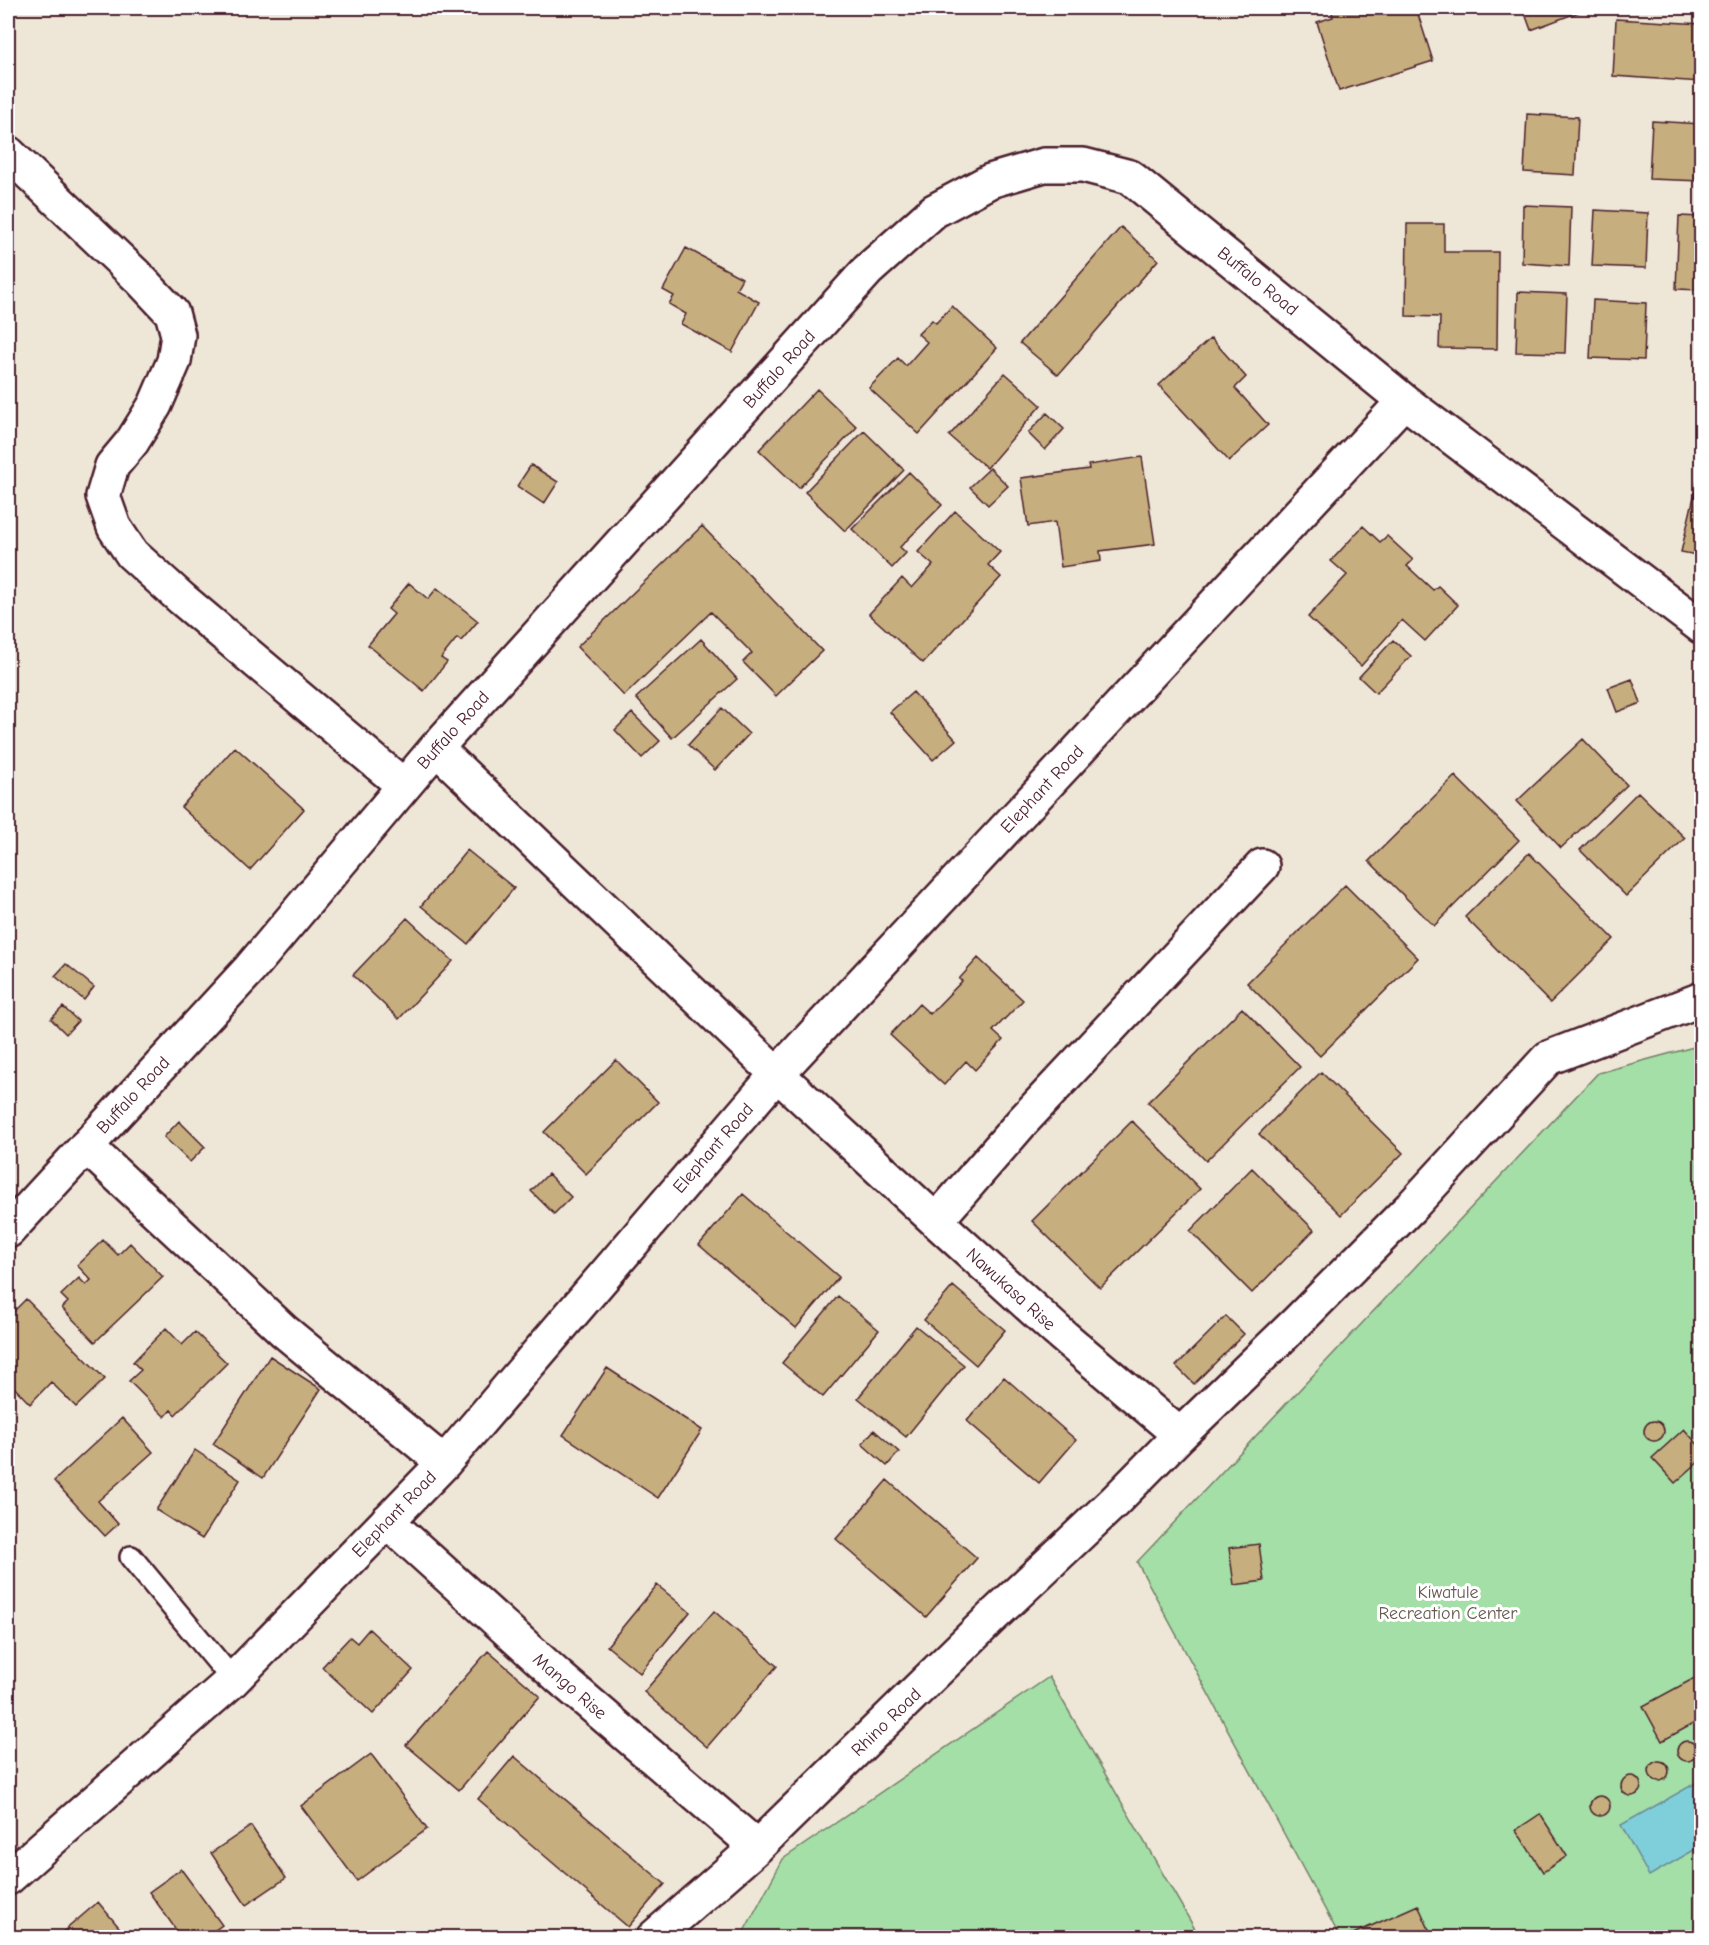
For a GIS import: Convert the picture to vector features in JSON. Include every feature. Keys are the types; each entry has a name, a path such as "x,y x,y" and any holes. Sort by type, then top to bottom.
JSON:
{"street":[{"path":"8,153 140,279 172,313 178,335 174,361 155,405 132,442 112,466 103,496 114,526 132,554 165,584 404,786"},
{"name":"Buffalo Road","path":"8,1231 249,970 436,748 868,270 934,211 990,181 1044,165 1083,165 1130,177 1404,401 1701,627"},
{"name":"Elephant Road","path":"8,1878 233,1680 444,1462 777,1074 1404,401"},
{"name":"Nawukasa Rise","path":"436,748 777,1074 936,1221 1056,1330 1180,1435"},
{"path":"936,1221 1022,1122 1262,866"},
{"path":"1180,1435 1411,1207 1548,1058 1701,999"},
{"path":"86,1146 284,1330 444,1462"},
{"name":"Rhino Road","path":"653,1938 757,1847 992,1617 1114,1502 1180,1435"},
{"name":"Mango Rise","path":"387,1521 559,1677 757,1847"}],"lane":[{"path":"131,1557 233,1680"}],"green space":[{"name":"Kiwatule Recreation Center","path":"1701,1045 1701,1937 1340,1937 1137,1562 1598,1073"},
{"path":"1049,1677 1199,1936 741,1937 783,1859"}],"water":[{"path":"1701,1780 1701,1846 1649,1876 1621,1825"}],"building":[{"path":"1331,8 1416,8 1433,61 1339,91 1317,22 1333,17"},
{"path":"1523,8 1586,8 1587,9 1531,30"},
{"path":"1616,19 1702,24 1702,82 1613,76"},
{"path":"1527,114 1578,117 1575,175 1524,172"},
{"path":"1652,121 1702,124 1702,181 1649,179"},
{"path":"1523,205 1571,207 1569,266 1522,263"},
{"path":"1595,210 1648,213 1646,268 1592,266"},
{"path":"1679,216 1702,217 1702,290 1676,289"},
{"path":"1407,224 1444,224 1444,252 1498,252 1497,349 1439,348 1440,317 1406,316"},
{"path":"1121,227 1158,260 1058,375 1020,343"},
{"path":"686,248 742,278 736,289 759,302 732,352 681,324 686,314 669,304 674,296 663,290"},
{"path":"1518,292 1567,294 1565,353 1516,352"},
{"path":"1593,300 1646,303 1644,360 1590,358"},
{"path":"952,306 997,348 919,434 869,388 898,358 906,366 927,342 918,334 932,320 936,323"},
{"path":"1211,338 1246,377 1235,388 1268,425 1229,461 1159,385"},
{"path":"1005,373 1041,405 987,468 949,436"},
{"path":"817,389 857,427 799,488 759,450"},
{"path":"1047,413 1064,429 1045,450 1028,433"},
{"path":"864,431 904,470 845,531 805,492"},
{"path":"1142,457 1155,544 1100,551 1101,561 1061,567 1055,522 1028,526 1021,478 1089,469 1088,465"},
{"path":"1702,462 1702,556 1681,552"},
{"path":"531,465 558,482 544,504 517,486"},
{"path":"990,468 1008,486 988,505 970,487"},
{"path":"909,472 942,505 900,547 906,553 892,568 852,529"},
{"path":"955,511 1000,552 988,565 1001,577 923,663 869,614 902,578 912,588 933,565 918,552"},
{"path":"702,526 822,651 776,696 743,662 752,653 711,612 624,696 577,647"},
{"path":"1363,526 1380,542 1387,536 1413,560 1407,566 1433,590 1438,586 1458,605 1425,641 1402,620 1361,666 1308,617 1347,575 1331,561"},
{"path":"409,583 428,599 437,588 478,621 461,641 457,638 441,658 447,662 424,691 368,645 394,614 388,609"},
{"path":"701,639 737,679 672,738 636,698"},
{"path":"1393,640 1411,656 1376,693 1359,677"},
{"path":"1632,679 1641,703 1617,712 1608,688"},
{"path":"913,692 956,740 933,760 890,712"},
{"path":"722,708 749,734 715,770 688,745"},
{"path":"632,713 660,741 642,758 615,730"},
{"path":"1583,739 1627,785 1561,848 1517,801"},
{"path":"235,747 304,809 250,870 181,807"},
{"path":"1455,776 1519,840 1434,926 1369,861"},
{"path":"1638,792 1685,838 1626,896 1580,850"},
{"path":"467,850 514,888 468,944 421,906"},
{"path":"1529,853 1614,939 1550,1003 1465,917"},
{"path":"1345,885 1418,958 1320,1056 1247,983"},
{"path":"407,918 453,961 399,1019 353,975"},
{"path":"978,958 1023,1000 993,1031 1003,1040 975,1070 966,1061 944,1085 890,1035 919,1004 930,1014 962,981 959,979"},
{"path":"66,964 94,987 84,1000 55,976"},
{"path":"63,1007 78,1021 66,1034 51,1019"},
{"path":"1242,1008 1300,1067 1206,1161 1148,1102"},
{"path":"616,1060 658,1102 586,1174 544,1132"},
{"path":"1321,1072 1403,1153 1341,1215 1259,1134"},
{"path":"179,1121 205,1147 190,1162 164,1137"},
{"path":"1132,1121 1200,1189 1100,1288 1032,1221"},
{"path":"1252,1168 1314,1230 1252,1293 1190,1231"},
{"path":"548,1174 571,1197 554,1214 531,1191"},
{"path":"743,1194 839,1277 796,1328 699,1245"},
{"path":"103,1240 118,1255 130,1243 163,1277 95,1342 62,1308 68,1302 61,1295 79,1278 86,1285 91,1280 77,1265"},
{"path":"953,1286 1005,1330 976,1365 924,1320"},
{"path":"838,1296 879,1330 823,1397 782,1363"},
{"path":"26,1299 105,1379 76,1407 51,1382 30,1404 8,1381 8,1317"},
{"path":"1226,1316 1244,1334 1194,1384 1176,1366"},
{"path":"916,1326 964,1365 906,1437 858,1398"},
{"path":"166,1328 182,1345 195,1332 227,1363 175,1415 171,1410 165,1417 129,1381 141,1370 133,1362"},
{"path":"270,1356 321,1389 263,1478 213,1444"},
{"path":"607,1368 702,1430 658,1498 563,1435"},
{"path":"1004,1377 1076,1440 1039,1483 967,1421"},
{"path":"122,1418 153,1452 98,1501 118,1524 105,1536 54,1481"},
{"path":"1654,1421 1661,1424 1664,1431 1661,1438 1654,1441 1647,1438 1644,1431 1647,1424"},
{"path":"1684,1429 1702,1449 1702,1459 1675,1483 1652,1458"},
{"path":"874,1430 899,1452 887,1466 862,1444"},
{"path":"195,1450 240,1480 202,1539 156,1510"},
{"path":"887,1480 977,1558 926,1617 836,1539"},
{"path":"1259,1544 1264,1581 1234,1585 1229,1548"},
{"path":"657,1585 690,1612 640,1673 607,1646"},
{"path":"714,1611 777,1666 707,1747 644,1692"},
{"path":"369,1629 413,1670 373,1714 322,1667 350,1637 357,1643"},
{"path":"488,1651 540,1696 459,1790 406,1745"},
{"path":"1702,1674 1702,1719 1662,1741 1643,1706"},
{"path":"1687,1741 1694,1744 1697,1751 1694,1758 1687,1761 1680,1758 1677,1751 1680,1744"},
{"path":"371,1754 427,1829 357,1881 301,1806"},
{"path":"514,1756 665,1884 628,1927 478,1799"},
{"path":"1659,1761 1666,1764 1669,1771 1666,1778 1659,1781 1652,1778 1649,1771 1652,1764"},
{"path":"1631,1776 1638,1779 1641,1786 1638,1793 1631,1796 1624,1793 1621,1786 1624,1779"},
{"path":"1600,1796 1607,1799 1610,1806 1607,1813 1600,1816 1593,1813 1590,1806 1593,1799"},
{"path":"1540,1814 1567,1856 1543,1872 1516,1830"},
{"path":"251,1826 286,1878 246,1905 211,1853"},
{"path":"181,1869 222,1925 204,1938 182,1938 149,1892"},
{"path":"98,1902 128,1938 56,1938"},
{"path":"1418,1905 1433,1938 1344,1938"}]}
